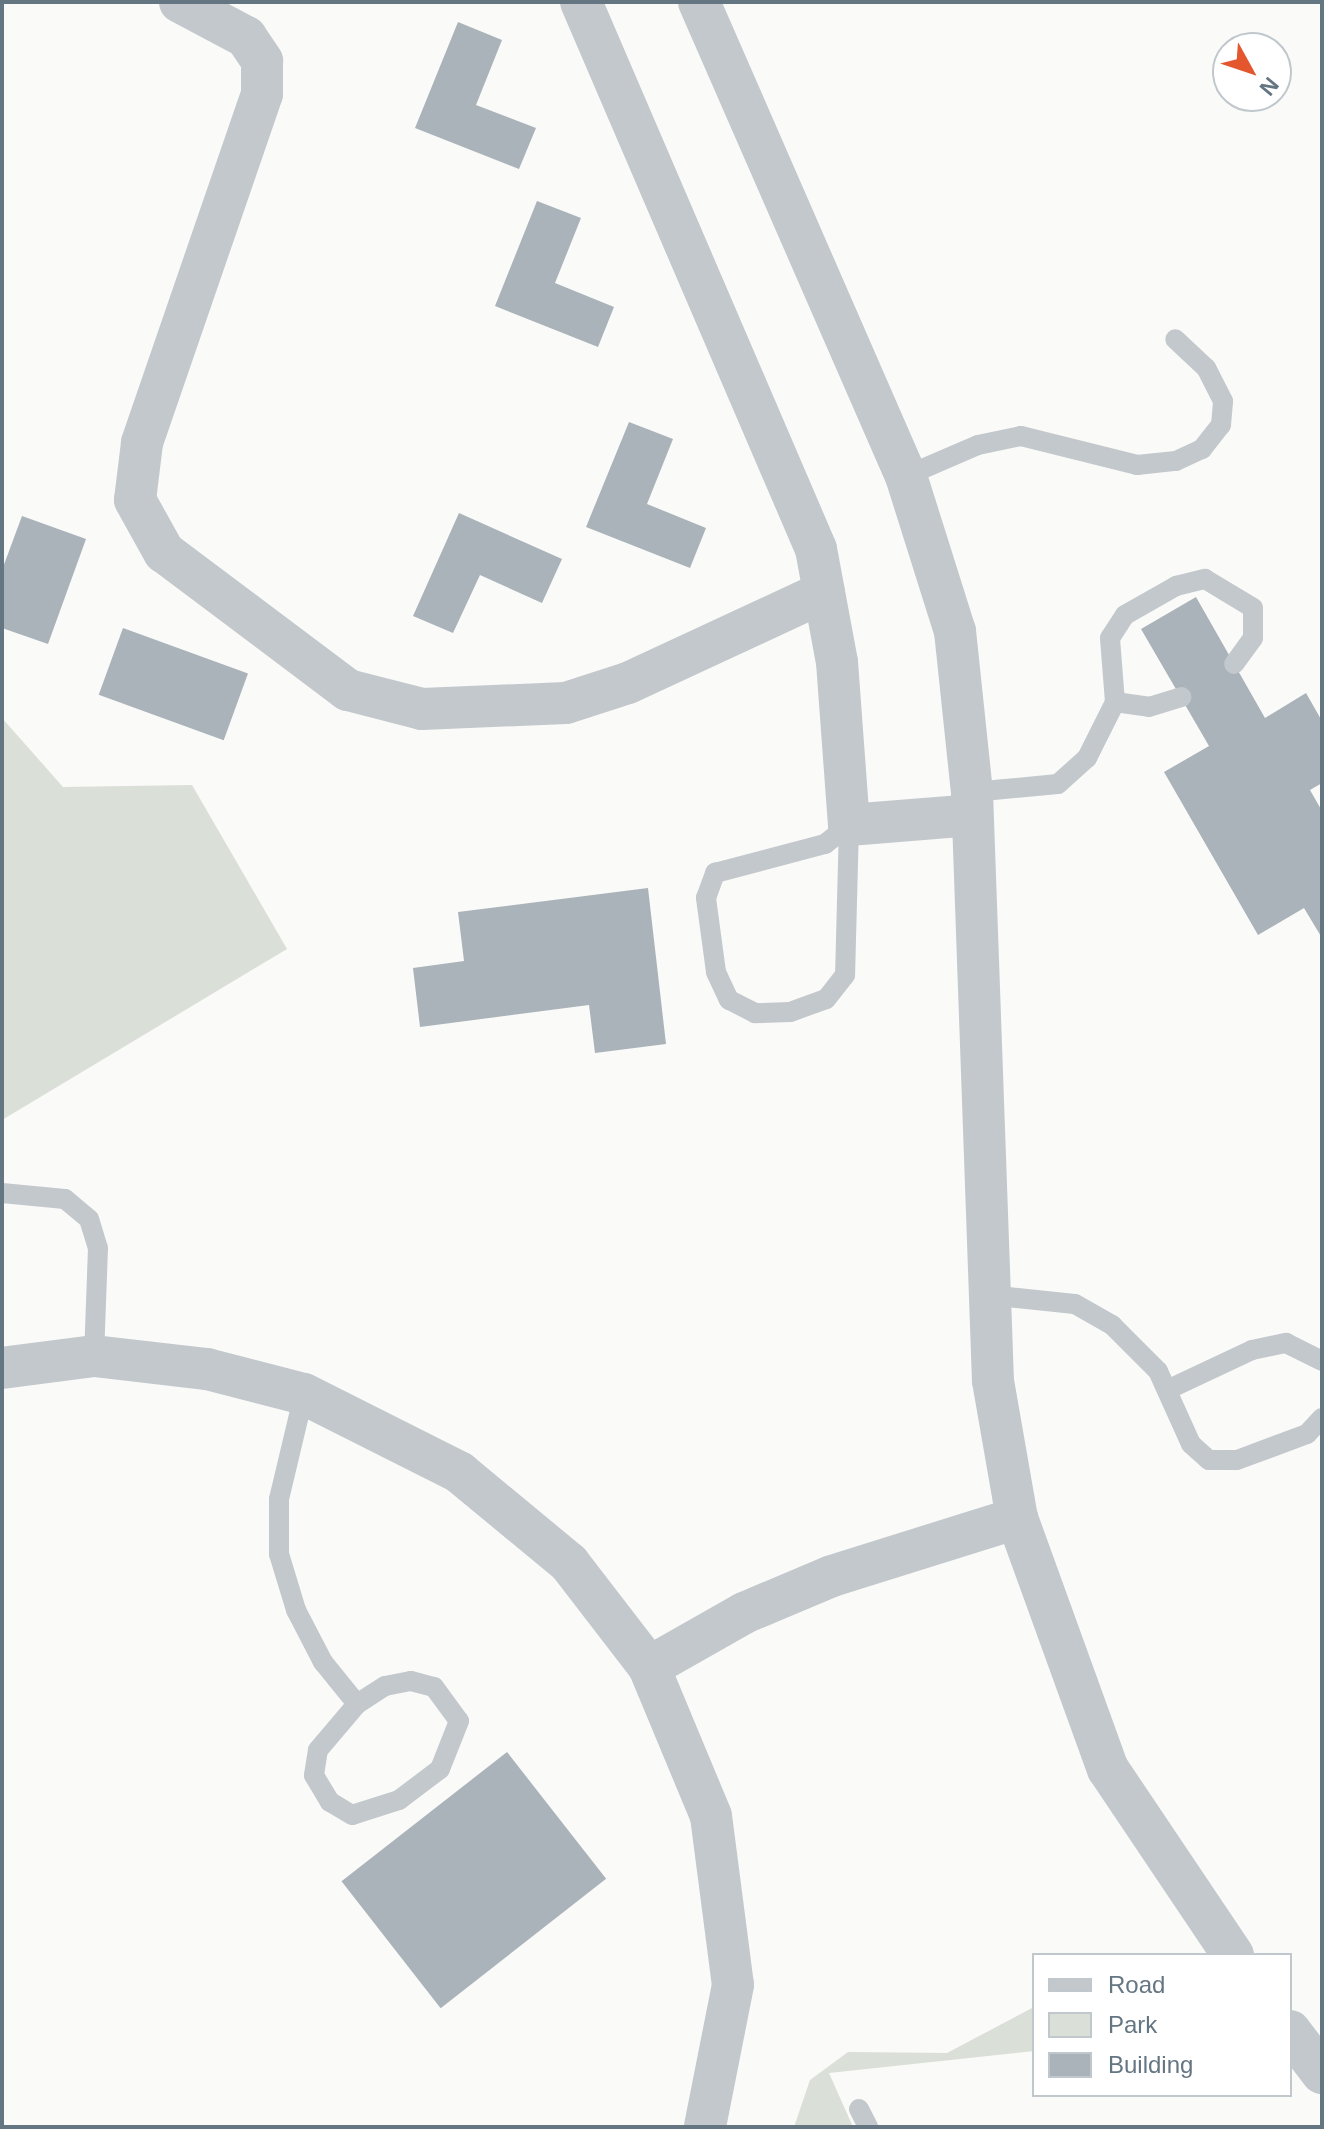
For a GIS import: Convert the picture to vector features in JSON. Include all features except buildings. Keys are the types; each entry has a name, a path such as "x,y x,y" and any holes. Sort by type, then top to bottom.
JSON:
{"street":[{"path":"180,2 246,37 262,61 262,94 142,443 135,500 164,552 348,690 422,709 566,703 628,683 824,592"},
{"path":"581,2 811,535 824,592 849,825 972,803"},
{"path":"699,2 906,476 955,631 972,803 993,1381 1017,1518 1108,1769 1232,1953"},
{"path":"2,1368 94,1356 207,1369 304,1394 459,1472 527,1523 569,1563 649,1667 711,1816 727,1900 733,1985 705,2127"},
{"path":"649,1667 704,1633 832,1576 1017,1518"},
{"path":"1292,2034 1322,2073"}],"lane":[{"path":"906,476 978,445 1021,436 1137,465 1176,461 1202,449 1221,425 1223,401 1206,368 1175,339"},
{"path":"972,803 1058,784 1087,758 1115,702 1110,638 1125,615 1176,586 1205,579 1232,588 1253,608 1253,638 1234,664"},
{"path":"1115,702 1149,707 1181,697"},
{"path":"849,825 845,975 826,999 790,1012 755,1013 729,1000 716,972 706,898 715,873 825,844 849,825"},
{"path":"2,1193 65,1199 89,1219 98,1248 94,1356"},
{"path":"988,1295 1075,1304 1140,1347 1167,1390 1191,1444 1209,1460 1237,1460 1307,1434 1322,1418"},
{"path":"1167,1390 1263,1347 1286,1343 1322,1361"},
{"path":"304,1394 279,1499 279,1554 316,1649 357,1704"},
{"path":"411,1681 434,1687 459,1721 440,1769 399,1800 352,1815 330,1802 314,1775 318,1750 357,1704 385,1686 411,1681"}],"green space":[{"path":"2,718 63,787 192,785 287,949 2,1120"},
{"path":"1032,2008 1032,2051 829,2073 853,2127 794,2127 810,2080 848,2052 947,2053"}]}
